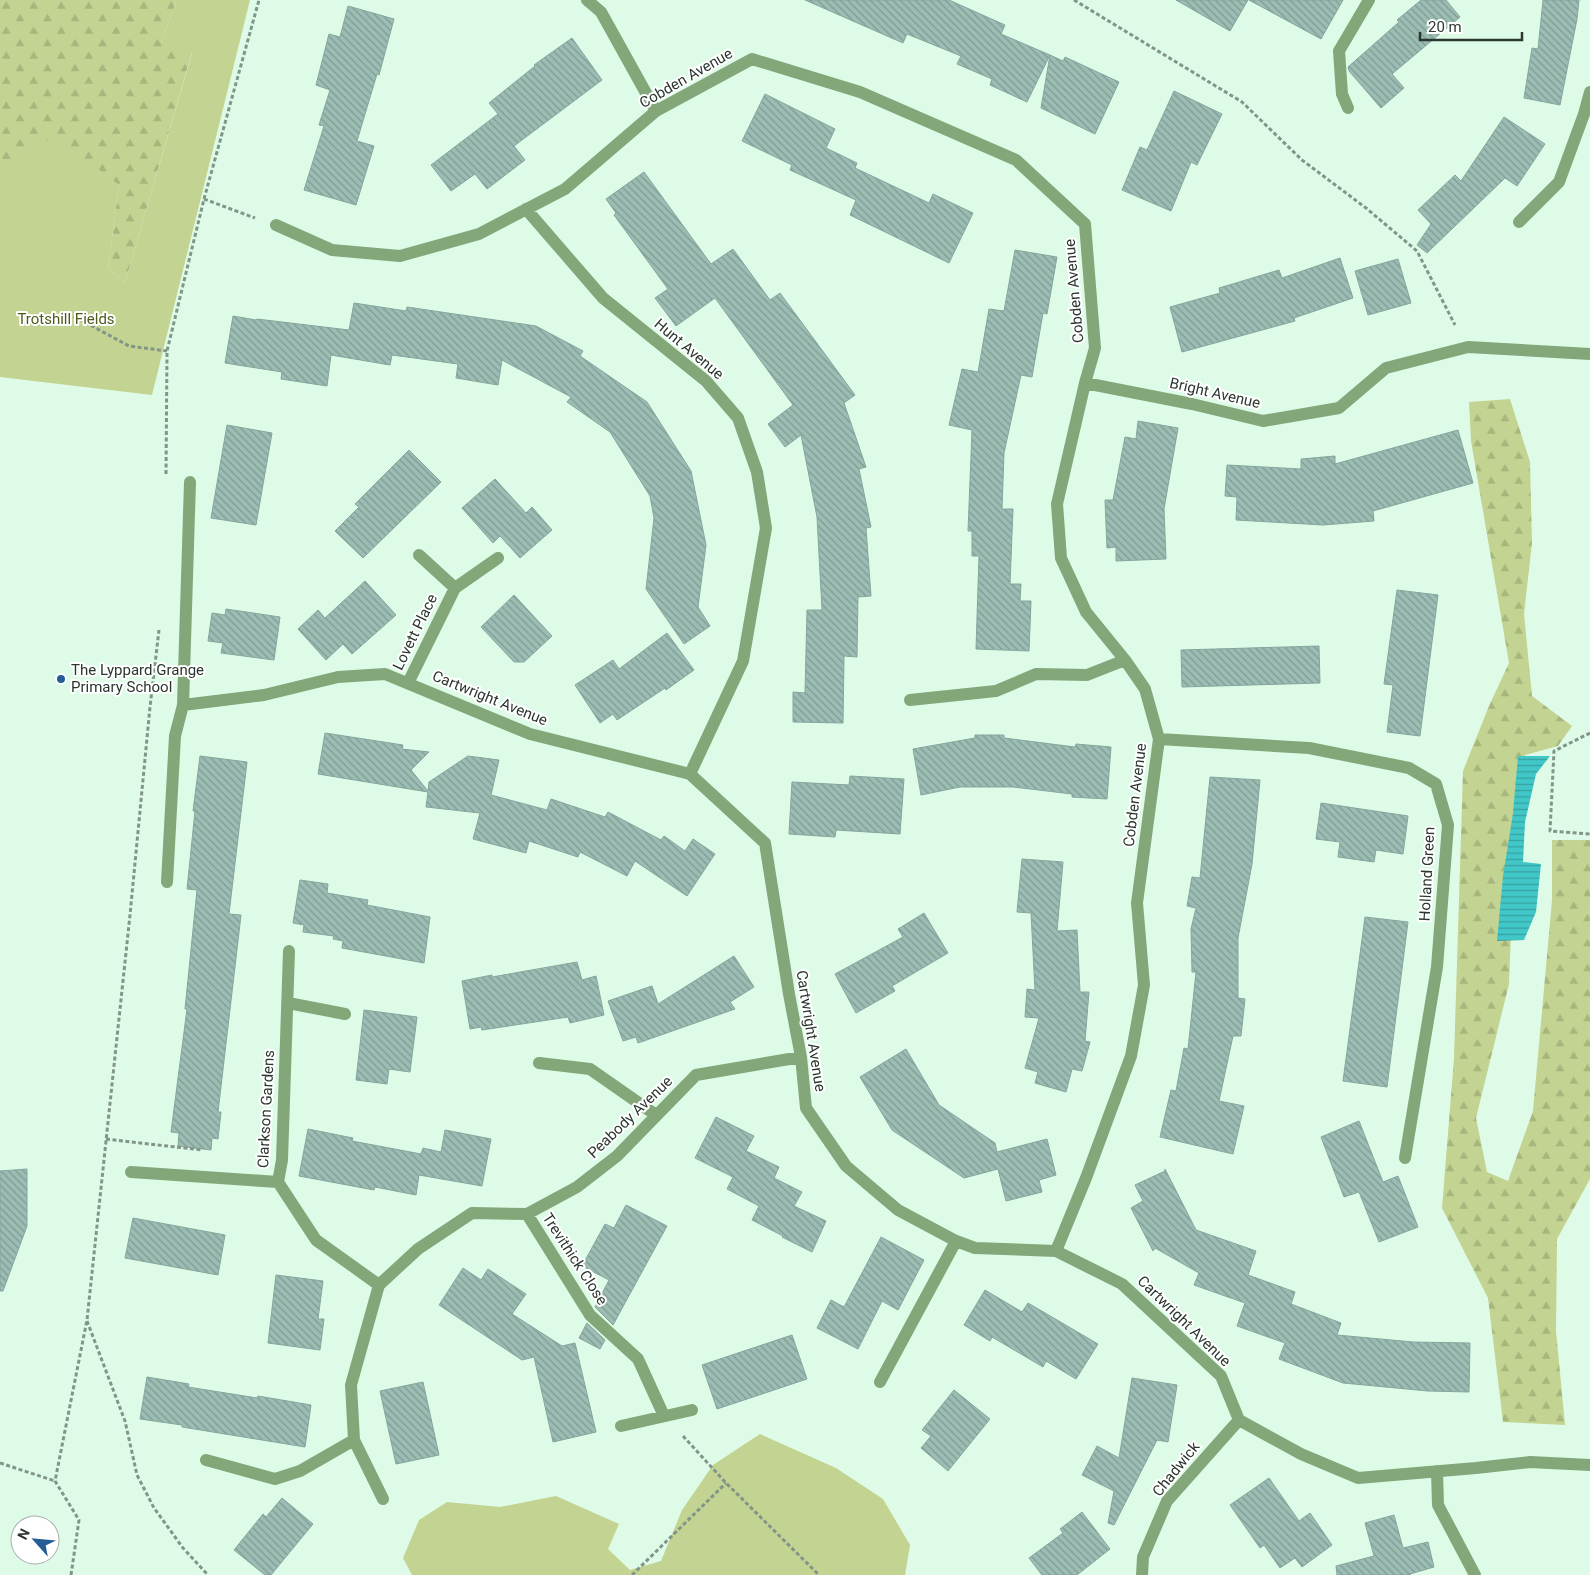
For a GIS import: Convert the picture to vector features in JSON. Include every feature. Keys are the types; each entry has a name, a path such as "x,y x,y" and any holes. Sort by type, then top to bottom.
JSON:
{"street":[{"path":"587,0 601,12 656,112"},
{"path":"1348,108 1342,94 1340,50 1369,0"},
{"name":"Cobden Avenue","path":"276,226 332,250 400,256 479,234 565,189 656,112 752,58 860,92 1016,160 1085,224 1095,348 1056,504 1061,558 1086,612 1126,660 1145,688 1159,739 1137,903 1144,985 1131,1056 1086,1178 1056,1251"},
{"path":"1519,222 1560,182 1590,92"},
{"name":"Hunt Avenue","path":"526,209 603,298 706,381 738,418 756,472 766,528 743,661 690,774"},
{"name":"Bright Avenue","path":"1085,383 1192,404 1263,421 1339,408 1386,368 1468,347 1590,354"},
{"path":"167,882 176,736 182,705 190,482"},
{"path":"419,555 455,588"},
{"name":"Lovett Place","path":"408,683 455,588 498,558"},
{"path":"910,700 996,692 1036,674 1087,676 1126,660"},
{"name":"Cartwright Avenue","path":"182,705 264,695 338,677 385,674 530,734 690,774 765,843 801,1057 806,1108 846,1166 898,1210 956,1241 974,1248 1056,1251 1122,1284 1220,1376 1239,1420"},
{"name":"Holland Green","path":"1159,739 1309,748 1409,768 1436,784 1448,825 1437,967 1404,1158"},
{"name":"Clarkson Gardens","path":"289,951 282,1160 278,1182 316,1240 379,1285"},
{"path":"288,1003 345,1014"},
{"name":"Peabody Avenue","path":"379,1285 418,1249 472,1213 527,1214 577,1187 617,1156 696,1075 801,1057"},
{"path":"539,1063 590,1068 656,1115"},
{"path":"131,1172 278,1182"},
{"name":"Trevithick Close","path":"527,1214 590,1315 638,1359 664,1416"},
{"path":"880,1382 956,1241"},
{"path":"379,1285 351,1385 354,1440 383,1499"},
{"path":"621,1426 692,1410"},
{"path":"1239,1420 1301,1454 1358,1478 1530,1462 1590,1465"},
{"name":"Chadwick","path":"1142,1575 1143,1556 1167,1501 1239,1420"},
{"path":"206,1460 275,1480 300,1470 354,1440"},
{"path":"1437,1471 1438,1504 1475,1575"}],"path":[{"path":"166,478 167,351 204,199 259,0"},
{"path":"1074,0 1242,102 1302,160 1366,208 1417,251 1468,347"},
{"path":"204,199 276,226"},
{"path":"68,313 129,346 167,351"},
{"path":"54,1482 87,1320 160,622"},
{"path":"1590,734 1554,751 1550,830 1590,834"},
{"path":"106,1139 204,1150"},
{"path":"87,1320 125,1421 138,1474 154,1508 183,1548 208,1575"},
{"path":"664,1416 726,1483 818,1575"},
{"path":"0,1463 54,1482 79,1520 71,1575"},
{"path":"632,1575 726,1483"}],"green space":[{"path":"0,0 177,0 161,42 192,52 125,283 108,268 119,185 0,167"},
{"name":"Trotshill Fields","path":"177,0 250,0 152,395 0,377 0,167 55,136 119,185 108,268 125,283 192,53 161,42"},
{"path":"1510,399 1530,462 1532,543 1524,614 1532,696 1572,726 1558,746 1525,755 1514,853 1509,984 1476,1118 1487,1172 1508,1181 1533,1111 1552,900 1552,840 1590,840 1590,1179 1557,1239 1556,1331 1565,1425 1503,1422 1488,1298 1442,1208 1454,1058 1463,771 1489,706 1509,663 1471,441 1469,402"},
{"path":"760,1434 836,1468 883,1499 910,1545 905,1575 412,1575 403,1558 419,1520 447,1502 500,1507 556,1496 619,1524 608,1549 630,1570 661,1561 682,1510 713,1465"}],"water":[{"path":"1518,756 1550,756 1536,774 1525,822 1523,862 1541,864 1536,912 1524,940 1497,941 1503,876 1513,813"}],"building":[{"path":"805,0 949,0 1005,25 1001,34 1050,55 1027,102 990,85 992,79 957,64 961,56 907,34 903,43"},
{"path":"1176,0 1248,0 1230,31"},
{"path":"1249,0 1343,0 1321,39"},
{"path":"1421,0 1446,0 1460,17 1392,74 1404,88 1381,108 1349,71 1348,67"},
{"path":"1543,0 1579,0 1560,105 1524,98 1532,48 1538,49"},
{"path":"348,6 394,19 379,75 377,74 357,141 374,146 356,205 304,190 324,126 319,125 330,90 316,85 329,34 340,37"},
{"path":"572,38 602,80 514,146 525,160 487,189 475,174 451,191 431,165 498,114 489,103 534,65"},
{"path":"1050,55 1063,61 1065,57 1119,82 1095,134 1041,108"},
{"path":"1174,91 1222,114 1197,165 1191,162 1171,211 1122,190 1140,147 1147,150"},
{"path":"765,94 835,129 826,148 857,163 855,168 929,203 933,194 973,213 949,263 850,215 856,200 790,170 792,165 742,141"},
{"path":"1504,117 1545,144 1517,186 1505,178 1427,253 1417,245 1431,224 1418,210 1455,175 1461,181"},
{"path":"644,172 711,264 733,249 770,300 780,293 855,395 844,403 866,467 859,469 871,527 866,528 871,596 858,597 857,657 844,656 843,723 793,722 793,692 805,693 807,610 822,610 817,517 801,435 785,447 768,424 793,405 715,298 676,326 655,298 668,289 614,215 616,213 606,199"},
{"path":"1015,250 1057,257 1047,314 1043,313 1032,377 1021,375 1004,453 1002,509 1013,509 1010,584 1021,584 1020,601 1031,601 1029,651 976,649 979,556 972,556 972,531 968,531 972,430 949,425 962,369 978,372 989,309 1004,311"},
{"path":"1340,258 1353,298 1294,318 1295,321 1182,352 1170,307 1220,293 1219,288 1279,270 1282,278"},
{"path":"1398,259 1411,303 1368,315 1355,271"},
{"path":"354,303 406,311 407,307 536,326 583,351 580,356 647,402 691,471 706,545 698,607 710,626 684,644 646,589 654,518 650,496 610,432 567,402 571,397 502,360 498,385 456,378 458,364 392,355 390,365 331,355 327,386 281,379 282,372 225,363 233,316 349,330"},
{"path":"1138,421 1178,428 1164,509 1166,559 1116,561 1116,547 1107,548 1105,500 1113,500 1125,437 1136,439"},
{"path":"227,425 272,433 256,525 211,518"},
{"path":"1458,430 1473,483 1373,511 1374,521 1323,525 1236,520 1237,497 1225,496 1227,465 1301,469 1301,459 1335,456 1335,464"},
{"path":"409,450 441,482 363,558 335,531 359,507 355,504"},
{"path":"495,479 526,513 532,507 552,530 520,558 500,536 493,543 462,508"},
{"path":"365,581 396,615 352,654 343,644 326,660 298,629 318,610 325,618"},
{"path":"1397,590 1438,595 1420,736 1387,732 1393,685 1384,684"},
{"path":"514,595 552,636 524,662 514,662 481,627"},
{"path":"226,609 280,617 274,660 221,653 223,643 208,641 212,613 225,615"},
{"path":"667,633 694,670 666,690 665,688 617,720 613,714 600,723 575,685 613,660 619,669"},
{"path":"1319,646 1320,683 1182,687 1181,650"},
{"path":"325,733 403,745 402,749 429,752 411,770 428,791 429,782 468,756 499,760 491,795 547,810 551,799 605,817 608,812 661,840 664,836 685,851 693,839 715,854 687,896 635,861 627,876 580,852 578,857 529,841 526,853 473,839 480,813 426,807 428,792 318,774"},
{"path":"975,735 1004,735 1004,738 1075,747 1076,744 1111,747 1107,799 1072,797 1072,794 1013,787 960,787 921,795 913,749 975,738"},
{"path":"200,756 247,762 229,914 241,915 218,1112 221,1112 218,1139 212,1138 211,1150 178,1146 179,1133 171,1132 187,1009 185,1009 197,890 187,889 195,811 193,811"},
{"path":"850,776 904,779 900,834 836,830 835,837 789,834 792,782 849,785"},
{"path":"1210,777 1260,780 1252,864 1238,938 1238,998 1245,999 1241,1036 1233,1036 1219,1101 1244,1106 1233,1154 1160,1137 1171,1090 1176,1091 1184,1048 1188,1049 1196,972 1192,972 1191,929 1196,908 1187,906 1192,877 1200,878"},
{"path":"1321,803 1408,816 1403,854 1376,850 1374,862 1338,857 1340,842 1316,839"},
{"path":"1022,859 1063,862 1057,931 1077,930 1080,992 1089,992 1085,1041 1090,1042 1082,1071 1072,1069 1066,1092 1035,1083 1038,1072 1025,1068 1039,1018 1025,1017 1027,989 1035,990 1031,913 1017,912"},
{"path":"300,880 328,884 327,893 368,900 367,905 430,917 424,963 342,948 343,941 333,939 334,936 303,932 304,925 293,923"},
{"path":"924,913 948,953 892,986 895,991 856,1013 835,974 903,937 898,929"},
{"path":"1365,917 1408,922 1387,1087 1343,1081"},
{"path":"734,956 754,987 730,1002 735,1009 638,1043 636,1037 623,1041 608,1001 652,986 658,1004"},
{"path":"577,962 582,980 596,976 604,1015 570,1023 568,1017 482,1030 481,1027 470,1029 462,981"},
{"path":"364,1010 417,1017 410,1072 389,1069 387,1084 356,1080"},
{"path":"906,1049 939,1105 995,1143 997,1152 1047,1139 1056,1175 1039,1180 1042,1192 1006,1201 998,1169 964,1178 892,1130 860,1077"},
{"path":"716,1117 754,1136 746,1151 779,1167 774,1178 802,1192 794,1206 826,1221 812,1252 752,1220 759,1206 727,1189 733,1177 695,1158"},
{"path":"1359,1121 1383,1182 1398,1176 1418,1227 1379,1242 1359,1192 1344,1197 1321,1137"},
{"path":"308,1129 353,1138 352,1141 421,1154 423,1148 441,1152 445,1130 491,1139 482,1186 419,1175 416,1195 375,1187 374,1190 299,1176"},
{"path":"27,1169 27,1226 3,1291 0,1291 0,1171"},
{"path":"1165,1169 1196,1230 1256,1251 1248,1275 1295,1292 1291,1304 1341,1323 1337,1335 1413,1342 1470,1343 1469,1392 1428,1391 1343,1383 1279,1359 1285,1343 1237,1326 1245,1303 1194,1285 1199,1273 1155,1248 1153,1251 1131,1208 1143,1201 1135,1185 1165,1171"},
{"path":"626,1205 667,1226 613,1325 595,1307 609,1280 582,1266 605,1224 614,1228"},
{"path":"133,1218 225,1235 218,1275 125,1258"},
{"path":"881,1237 924,1260 898,1310 882,1301 858,1349 817,1328 831,1300 844,1307"},
{"path":"463,1268 481,1280 488,1269 526,1294 512,1314 562,1346 575,1343 596,1432 553,1442 534,1357 522,1360 439,1305"},
{"path":"276,1275 323,1281 318,1319 324,1319 320,1350 268,1343"},
{"path":"985,1290 1022,1312 1028,1303 1098,1344 1076,1379 1046,1361 1043,1367 992,1337 990,1341 964,1325"},
{"path":"587,1323 605,1340 600,1349 579,1338"},
{"path":"792,1335 807,1379 717,1409 702,1365"},
{"path":"147,1377 189,1384 188,1387 311,1405 305,1447 140,1419"},
{"path":"1132,1378 1177,1385 1168,1442 1157,1440 1114,1525 1108,1523 1114,1491 1082,1475 1097,1446 1119,1458"},
{"path":"423,1382 439,1455 396,1464 380,1391"},
{"path":"954,1390 990,1419 948,1471 921,1448 931,1436 922,1430"},
{"path":"1269,1478 1299,1521 1310,1513 1332,1545 1302,1567 1295,1558 1280,1568 1264,1545 1260,1548 1230,1505"},
{"path":"282,1498 313,1524 271,1575 265,1575 234,1550 263,1514 266,1517"},
{"path":"1082,1512 1110,1549 1077,1575 1042,1575 1029,1558 1063,1533 1060,1529"},
{"path":"1394,1515 1403,1548 1428,1542 1434,1567 1411,1575 1337,1575 1336,1566 1374,1556 1365,1523"}],"place":[{"name":"The Lyppard Grange Primary School","path":"61,679"}]}
